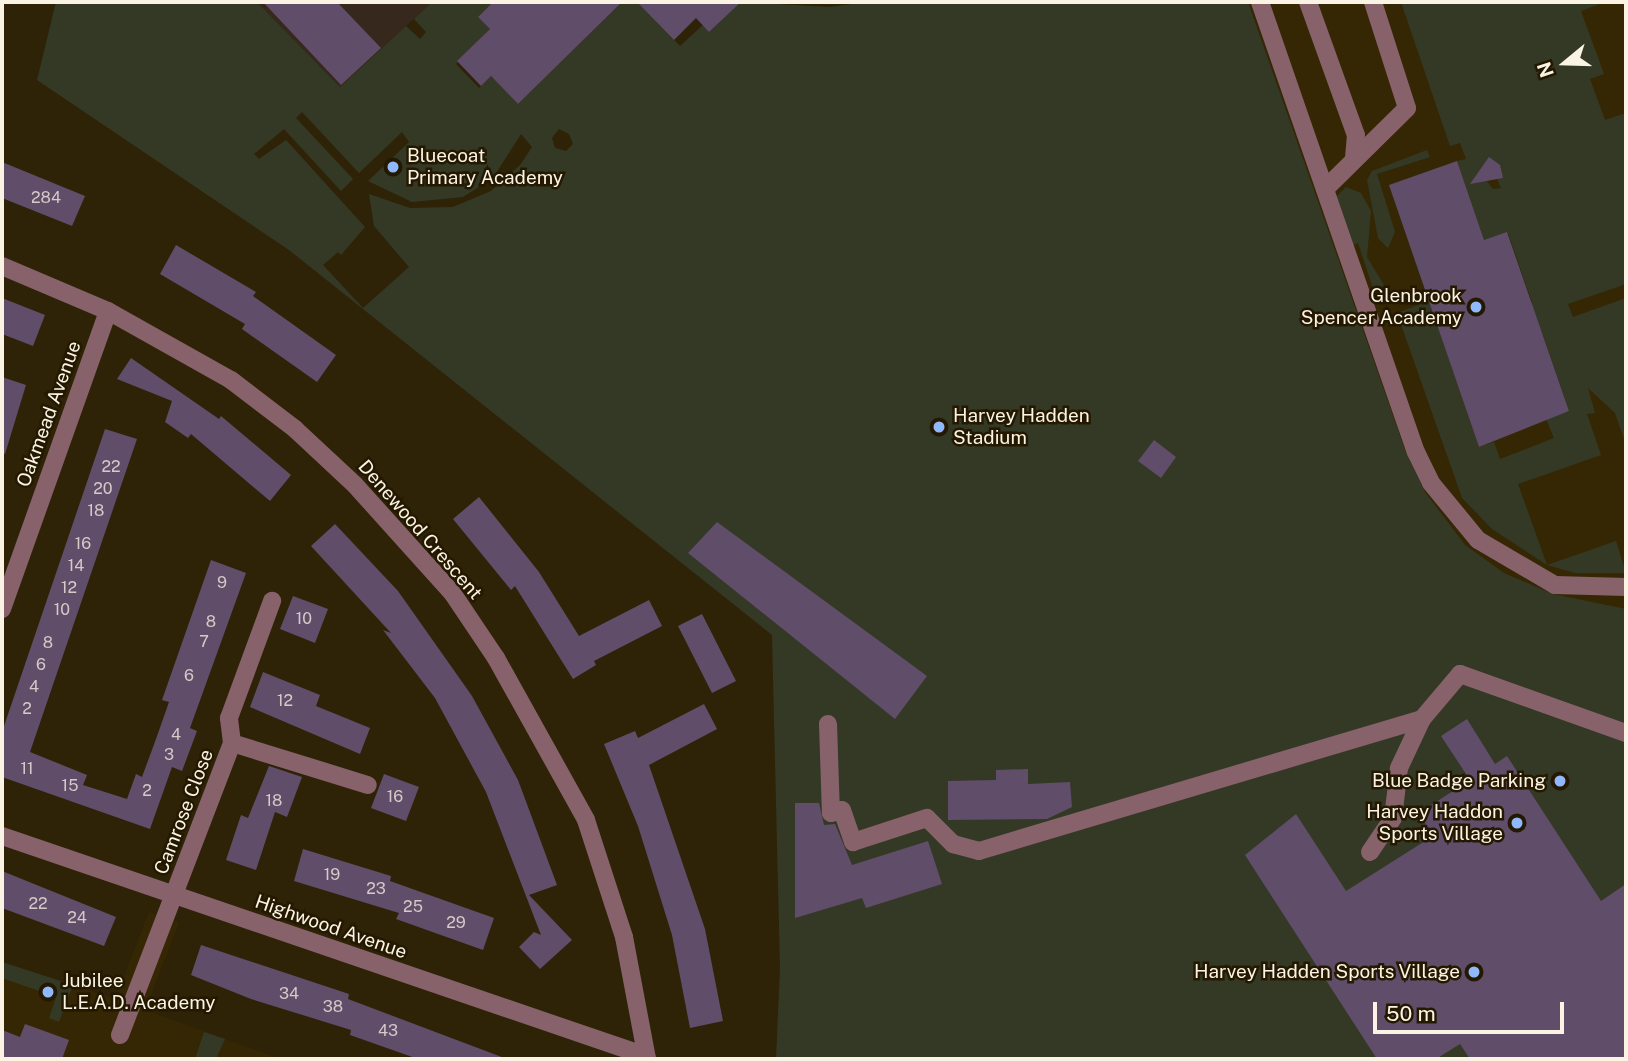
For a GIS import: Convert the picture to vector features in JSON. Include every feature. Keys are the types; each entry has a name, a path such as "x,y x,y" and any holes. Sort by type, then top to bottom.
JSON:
{"street":[{"path":"1260,2 1416,452 1431,483 1478,540 1555,585 1626,587"},
{"path":"1308,2 1356,135 1354,160"},
{"path":"1325,189 1403,115 1407,103 1373,2"},
{"name":"Denewood Crescent","path":"2,266 108,311 231,380 295,429 355,485 453,594 496,658 586,820 624,937 647,1058"},
{"name":"Oakmead Avenue","path":"2,610 108,311"},
{"name":"Camrose Close","path":"120,1035 232,743 229,718 271,601"},
{"path":"1370,852 1393,818 1399,768 1422,719 1460,674 1626,733"},
{"path":"828,724 831,813 842,810 853,842 927,818 953,844 979,852 1422,719"},
{"name":"Camrose Close","path":"232,743 368,785"},
{"name":"Highwood Avenue","path":"2,836 647,1058"}],"shaded area":[{"path":"257,2 432,2 340,87"},
{"path":"1235,2 1626,2 1626,633 1436,552"},
{"name":"Jubilee L.E.A.D. Academy","path":"149,912 179,923 145,1010 280,1059 2,1059 2,962 115,999"}],"green space":[{"path":"56,2 257,2 340,87 406,26 420,39 426,32 414,19 432,2 493,2 478,17 490,29 456,64 479,88 491,76 518,104 622,2 637,2 680,46 703,25 710,31 741,2 830,7 866,2 1248,2 1404,447 1425,492 1465,545 1504,573 1553,594 1626,609 1626,1059 776,1059 780,969 772,635 289,250 37,80","holes":["302,112 359,173 402,132 409,142 368,181 412,202 463,197 493,178 521,134 532,147 521,164 491,191 453,207 410,208 369,194 374,226 409,267 363,308 323,265 338,252 341,255 365,227 286,140 259,159 254,154 284,129 341,191 353,179 296,118","559,129 569,134 573,144 566,151 555,148 552,138"]},
{"path":"1401,2 1605,2 1581,11 1604,74 1590,79 1605,120 1626,113 1626,284 1568,304 1573,317 1626,298 1626,445 1615,413 1588,388 1595,413 1587,414 1601,455 1518,484 1547,565 1492,529 1462,498 1397,313 1429,301 1479,447 1494,442 1500,459 1554,438 1546,419 1569,411 1543,335 1520,342 1532,302 1508,233 1484,240 1457,161 1466,159 1460,143 1450,146","holes":["1494,161 1502,173 1497,179 1501,188 1493,189 1483,176 1486,162"]},
{"path":"1427,150 1430,157 1377,174 1395,232 1388,248 1378,238 1367,180 1372,171"},
{"path":"1346,187 1361,193 1371,211 1367,257 1384,285 1376,297 1358,243 1351,246 1336,197"},
{"path":"1616,541 1626,573 1575,573 1547,565"},
{"path":"2,962 73,985 59,1022 49,1018 56,997 2,978"},
{"path":"204,1032 225,1039 216,1059 195,1059"}],"building":[{"path":"263,2 337,2 381,48 341,85"},
{"path":"493,2 622,2 518,104 491,76 481,86 457,61 490,29 478,17"},
{"path":"637,2 741,2 709,32 696,18 674,40"},
{"path":"1489,157 1500,165 1503,178 1470,184"},
{"name":"Glenbrook Spencer Academy","path":"1457,161 1484,240 1507,232 1569,411 1479,447 1389,185"},
{"path":"2,162 85,196 72,226 2,198"},
{"path":"176,245 256,292 253,296 336,355 317,382 242,329 245,324 160,274"},
{"path":"2,298 45,315 33,346 2,334"},
{"path":"131,358 219,419 221,416 291,475 270,501 191,434 188,438 165,422 172,401 117,379"},
{"path":"2,377 26,385 5,454 2,453"},
{"path":"105,429 137,439 30,752 87,775 83,785 127,799 136,774 142,777 156,739 169,702 162,700 211,560 246,573 190,728 197,731 182,771 172,767 150,829 2,777 2,732"},
{"path":"1154,440 1176,457 1161,478 1138,461"},
{"path":"479,497 539,572 579,636 649,600 662,626 594,661 596,665 573,679 515,586 511,590 453,519"},
{"path":"717,522 927,676 895,719 688,553"},
{"path":"335,524 398,591 472,696 518,780 557,885 529,895 572,940 540,969 519,947 534,932 541,935 486,792 435,698 383,630 391,633 311,546"},
{"path":"293,596 328,609 315,643 280,629"},
{"path":"702,614 736,681 712,693 678,626"},
{"path":"263,672 320,695 316,706 370,728 360,754 250,707"},
{"path":"704,704 717,729 649,765 705,929 723,1021 690,1028 672,935 638,826 604,744 635,731 638,738"},
{"name":"Harvey Hadden Sports Village","path":"1467,719 1495,764 1507,756 1601,901 1626,884 1626,1059 1470,1059 1460,1044 1436,1059 1377,1059 1245,855 1296,814 1346,891 1433,836 1419,813 1470,780 1441,736"},
{"path":"269,766 302,777 287,817 275,812 256,870 226,860 241,815 248,818"},
{"path":"1028,769 1028,784 1070,782 1072,807 1047,819 948,820 948,781 996,780 996,770"},
{"path":"384,774 419,787 406,821 371,808"},
{"path":"795,803 819,803 824,825 835,824 852,865 928,841 942,884 866,908 862,898 795,918"},
{"path":"303,849 391,876 390,881 494,918 483,950 396,919 399,913 294,881"},
{"path":"2,871 116,917 104,946 2,908"},
{"path":"201,945 349,994 348,999 507,1059 418,1059 350,1035 351,1030 251,999 191,975"},
{"path":"25,1024 69,1040 62,1059 2,1059 2,1030 20,1037"}],"place":[{"name":"Bluecoat Primary Academy","path":"393,167"},
{"name":"Glenbrook Spencer Academy","path":"1476,307"},
{"name":"Harvey Hadden Stadium","path":"939,427"},
{"name":"Blue Badge Parking","path":"1560,781"},
{"name":"Harvey Haddon Sports Village","path":"1517,823"},
{"name":"Harvey Hadden Sports Village","path":"1474,972"},
{"name":"Jubilee L.E.A.D. Academy","path":"48,992"}]}
